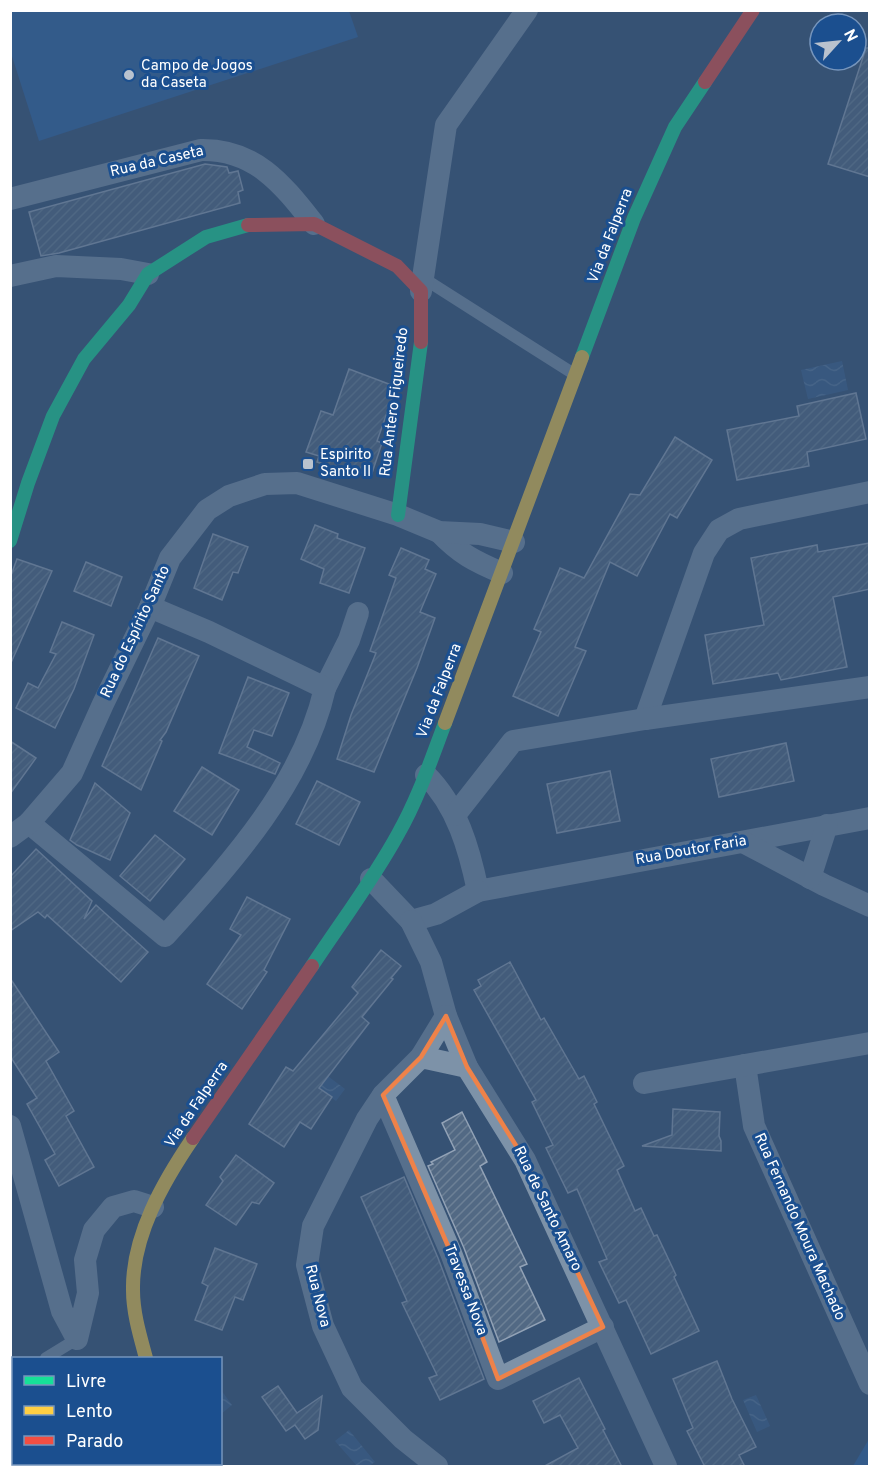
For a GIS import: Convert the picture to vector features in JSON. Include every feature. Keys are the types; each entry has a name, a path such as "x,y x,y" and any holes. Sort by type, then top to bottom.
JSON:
{"main road":[{"name":"Via da Falperra","path":"145,1357 137,1326 133,1288 138,1253 153,1208 179,1159 371,879 399,832 426,775 634,218 675,127 753,10"},
{"path":"10,541 28,483 53,416 84,359 129,305 148,274 206,237 252,224 314,224 397,266 422,285"},
{"name":"Rua Antero Figueiredo","path":"398,515 421,350 422,285"}],"street":[{"path":"422,285 446,125 527,10"},
{"name":"Rua da Caseta","path":"10,198 201,150 217,150 249,160 265,170 286,189 314,224"},
{"path":"10,276 56,266 122,269 148,274"},
{"name":"Rua do Espírito Santo","path":"10,837 28,823 72,773 150,608 170,558 207,510 229,496 265,484 297,483 398,515 439,532"},
{"path":"645,719 704,553 719,530 739,519 870,492"},
{"path":"439,532 480,534 514,542"},
{"path":"439,532 457,550 472,560 502,573"},
{"path":"150,608 209,632 325,688"},
{"path":"28,823 165,936 226,869 278,797 318,718 325,688 346,647 358,613"},
{"path":"455,815 513,741 645,719 870,687"},
{"path":"426,775 441,790 455,815 472,864 478,891"},
{"name":"Rua Doutor Faria","path":"411,921 436,914 478,891 870,818"},
{"path":"810,878 827,825"},
{"path":"743,842 810,878 870,906"},
{"name":"Rua de Santo Amaro","path":"371,879 411,921 431,963 446,1016 467,1067 525,1160 666,1467"},
{"name":"Rua Nova","path":"437,1467 403,1439 352,1388 323,1326 307,1265 313,1226 367,1119 383,1095 421,1057 446,1016"},
{"path":"644,1083 870,1042"},
{"path":"421,1057 467,1067"},
{"name":"Rua Fernando Moura Machado","path":"745,1065 754,1126 870,1384"},
{"name":"Travessa Nova","path":"383,1095 451,1253 498,1379 603,1327"},
{"path":"10,1126 62,1311 77,1339"},
{"path":"77,1339 88,1293 85,1260 94,1230 113,1207 134,1201 153,1208"}],"lane":[{"path":"422,285 576,375"},
{"path":"49,1357 77,1339"}],"highlighted area":[{"path":"446,1016 467,1067 525,1160 603,1327 498,1379 451,1253 383,1095 421,1057"}],"shaded area":[{"name":"Campo de Jogos da Caseta","path":"10,11 349,11 358,37 39,141 11,53"},
{"path":"869,1439 869,1466 853,1466"}],"water":[{"path":"842,361 848,390 808,399 801,370"},
{"path":"317,1068 345,1089 336,1101 308,1081"},
{"path":"222,1391 232,1405 222,1413"},
{"path":"756,1395 770,1426 757,1432 743,1400"},
{"path":"349,1430 375,1462 369,1466 357,1466 335,1441"}],"building":[{"path":"868,48 870,48 870,177 828,164 858,72 868,72"},
{"path":"205,164 227,167 229,173 238,171 243,190 238,192 240,203 41,256 29,212"},
{"path":"349,369 394,386 389,398 392,399 377,441 382,443 371,476 349,468 347,473 317,462 319,456 306,452 321,411 333,415"},
{"path":"856,393 866,439 807,452 809,466 737,480 727,430 799,416 797,406"},
{"path":"675,437 712,460 677,518 670,514 637,576 610,562 575,647 586,651 558,716 513,696 541,632 534,629 560,568 584,578 630,494 640,495"},
{"path":"315,525 338,534 337,538 365,548 349,593 320,583 324,569 301,559"},
{"path":"213,534 248,547 238,573 233,572 222,600 194,588"},
{"path":"870,543 870,589 833,597 847,667 781,680 778,673 713,684 705,635 764,625 751,558 817,545 818,552"},
{"path":"401,548 429,560 425,569 436,574 420,612 435,618 374,772 337,759 351,715 376,653 370,651 396,578 389,575"},
{"path":"17,559 52,571 10,665 10,578"},
{"path":"86,562 122,577 111,606 74,591"},
{"path":"62,622 94,635 74,689 55,728 16,708 28,683 38,688 56,654 50,652"},
{"path":"158,638 199,656 166,732 160,740 162,741 141,790 102,766"},
{"path":"248,677 289,693 272,736 254,730 247,747 280,763 275,774 219,753"},
{"path":"10,741 36,758 10,794"},
{"path":"786,743 794,781 719,797 711,759"},
{"path":"202,767 239,790 212,835 174,811"},
{"path":"610,771 620,821 557,833 547,784"},
{"path":"317,781 360,802 339,845 296,824"},
{"path":"95,783 130,813 110,860 70,840"},
{"path":"155,835 185,859 150,901 120,876"},
{"path":"36,849 92,901 84,919 96,905 148,952 121,982 47,915 45,918 38,912 10,931 10,877"},
{"path":"247,897 290,919 264,970 267,972 242,1009 207,984 241,935 230,929"},
{"path":"381,950 401,966 362,1017 369,1023 319,1088 332,1097 311,1129 300,1122 284,1147 249,1124 286,1067 293,1071 358,993 352,987"},
{"path":"510,962 541,1020 544,1018 579,1079 584,1076 597,1102 594,1104 624,1166 617,1170 635,1211 641,1208 654,1236 657,1235 699,1331 651,1354 626,1300 619,1303 599,1262 607,1259 577,1189 568,1193 546,1148 553,1145 532,1102 536,1100 474,990 481,986 478,980"},
{"path":"10,978 59,1052 46,1061 74,1111 66,1116 94,1167 59,1186 45,1160 55,1154 27,1104 37,1098 10,1056"},
{"path":"673,1109 720,1112 721,1151 642,1146 672,1135"},
{"path":"462,1112 487,1162 480,1166 527,1264 520,1267 545,1320 499,1342 464,1248 428,1166 433,1164 431,1162 455,1150 442,1123"},
{"path":"236,1155 274,1183 259,1204 252,1202 236,1225 206,1205 223,1181 220,1177"},
{"path":"404,1177 484,1379 440,1400 429,1378 437,1375 402,1303 407,1301 361,1197"},
{"path":"215,1248 257,1264 243,1300 235,1297 222,1330 195,1320 208,1286 202,1283"},
{"path":"717,1361 732,1399 756,1447 739,1455 745,1467 705,1467 687,1431 693,1428 673,1379"},
{"path":"579,1378 622,1467 543,1467 578,1448 560,1415 544,1423 533,1401"},
{"path":"278,1386 297,1413 322,1396 318,1430 305,1439 295,1425 286,1431 262,1397"}],"traffic: fast":[{"path":"582,357 634,218 675,127 705,82"},
{"path":"10,541 28,483 53,416 84,359 129,305 148,274 206,237 248,225"},
{"path":"398,515 421,342"},
{"path":"312,966 398,834 418,793 445,723"}],"traffic: slow":[{"path":"445,723 582,357"},
{"path":"146,1357 133,1299 134,1270 138,1250 151,1210 193,1138"}],"traffic: jam":[{"path":"705,82 753,10"},
{"path":"248,225 314,224 397,266 421,291 421,342"},
{"path":"193,1138 312,966"}],"place":[{"name":"Campo de Jogos da Caseta","path":"129,75"},
{"name":"Espirito Santo II","path":"308,464"}]}
